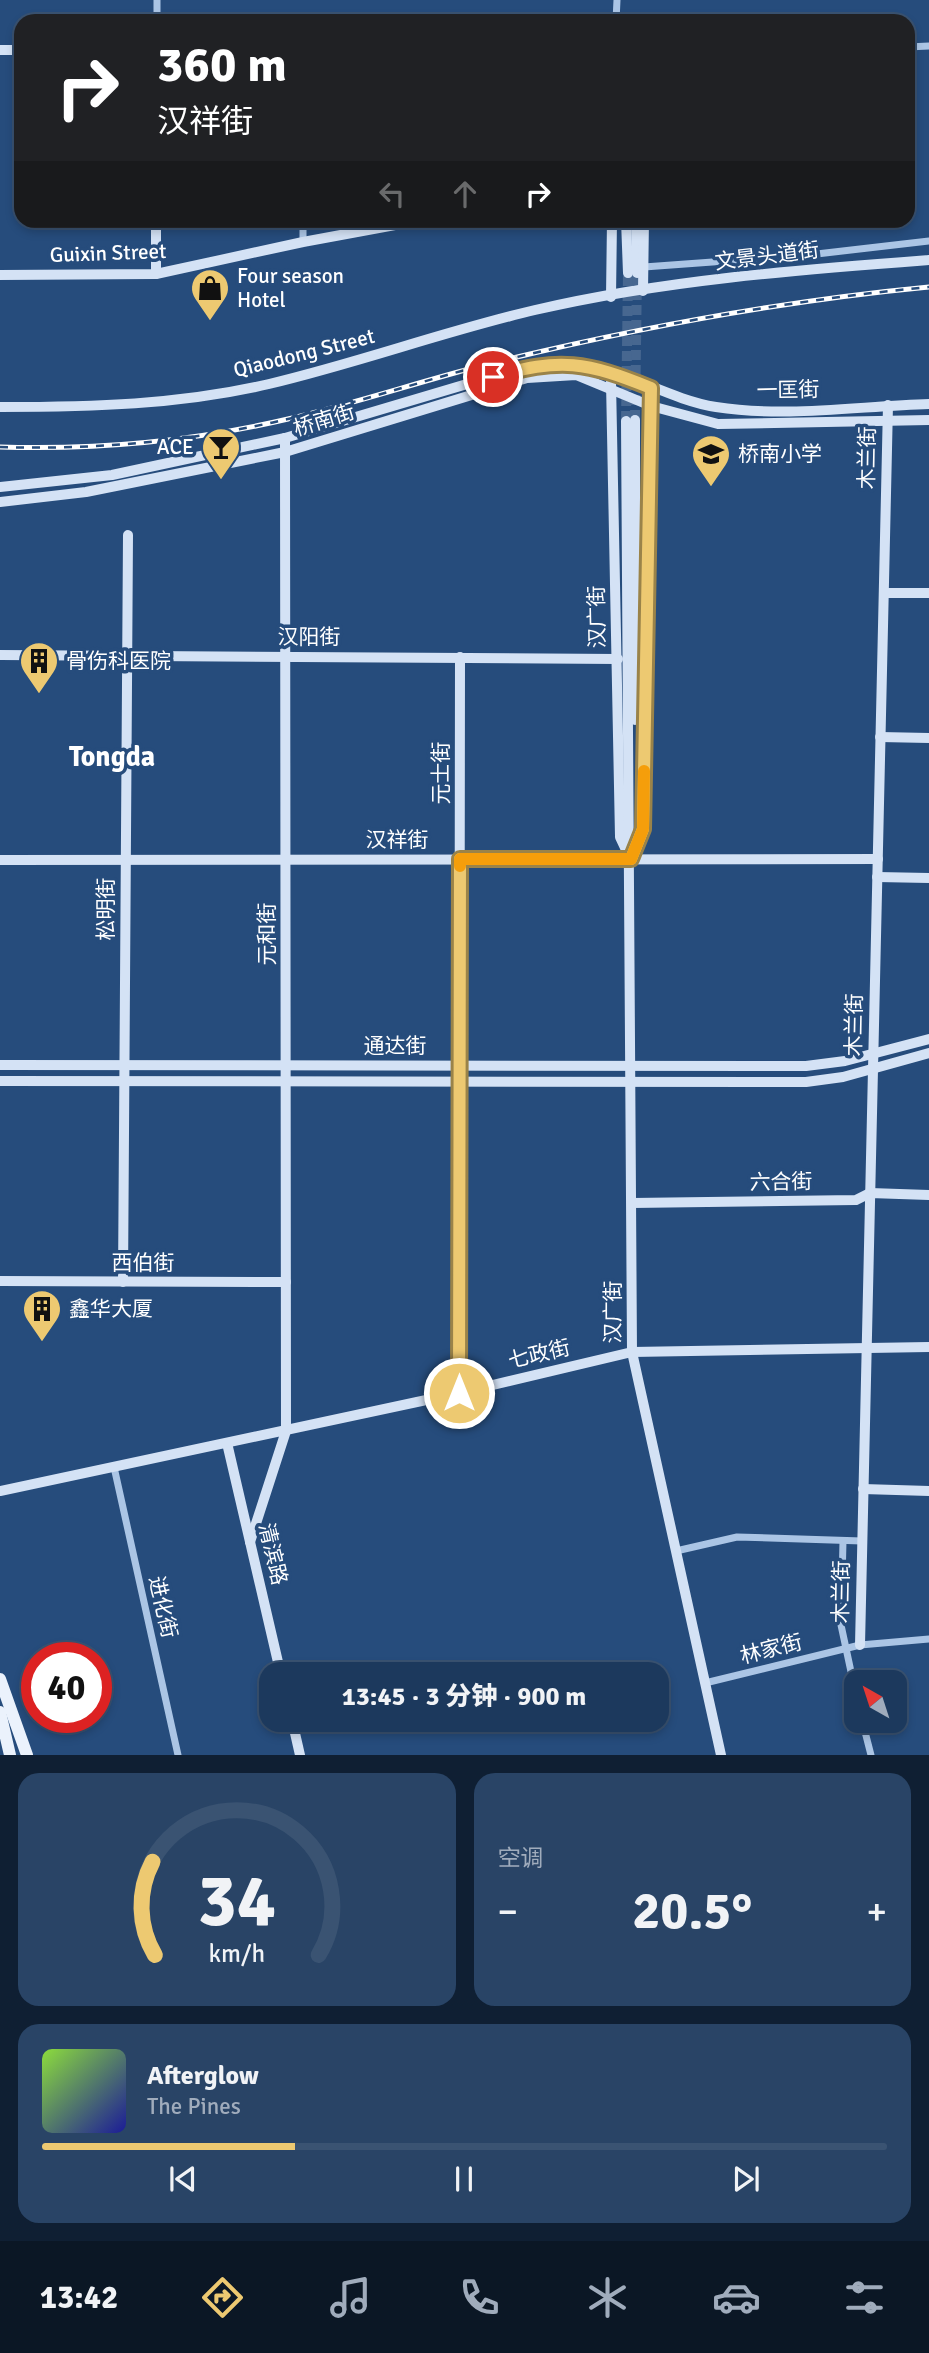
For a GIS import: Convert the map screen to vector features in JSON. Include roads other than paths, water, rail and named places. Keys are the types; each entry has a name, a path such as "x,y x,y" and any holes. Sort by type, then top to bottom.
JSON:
{"main road":[{"path":"0,1679 27,1755"},
{"path":"0,1712 10,1755"}],"street":[{"path":"156,228 156,274"},
{"path":"303,228 303,242"},
{"name":"Guixin Street","path":"0,275 156,274 379,228"},
{"path":"611,296 612,228"},
{"path":"628,228 643,291"},
{"path":"636,228 636,271"},
{"path":"636,271 643,228"},
{"path":"636,271 929,241"},
{"name":"文景头道街","path":"611,296 780,271 929,260"},
{"name":"Qiaodong Street","path":"0,407 80,407 180,401 267,384 535,310 611,296"},
{"name":"桥南街","path":"0,487 112,475 285,438 531,365 573,363 610,371 651,388"},
{"name":"汉广街","path":"610,371 620,837 631,859"},
{"name":"桥南街","path":"0,502 86,492 285,452 527,378 576,375 611,387 651,406"},
{"name":"汉广街","path":"631,859 643,829 651,388"},
{"name":"一匡街","path":"651,388 715,407 767,411 929,404"},
{"name":"木兰街","path":"859,1645 888,405"},
{"name":"一匡街","path":"651,406 718,424 929,420"},
{"name":"汉广街","path":"631,420 626,650 631,859 632,1352 722,1755"},
{"name":"元和街","path":"250,1542 286,1431 285,438"},
{"name":"松明街","path":"123,1282 128,535"},
{"path":"884,593 929,593"},
{"name":"汉阳街","path":"0,655 618,659"},
{"name":"元士街","path":"459,1393 460,657"},
{"path":"880,737 929,738"},
{"name":"汉祥街","path":"0,860 878,859"},
{"path":"877,877 929,878"},
{"name":"通达街","path":"0,1065 806,1066 845,1061 929,1039"},
{"name":"通达街","path":"0,1081 286,1079 806,1082 873,1069 929,1053"},
{"name":"六合街","path":"632,1203 856,1200 870,1193 929,1195"},
{"name":"西伯街","path":"0,1281 286,1282"},
{"name":"七政街","path":"0,1491 459,1393 632,1352 929,1347"},
{"name":"清滨路","path":"227,1443 278,1662"},
{"name":"进化街","path":"114,1467 178,1755"},
{"path":"863,1489 929,1490"},
{"path":"676,1551 737,1537 862,1541"},
{"path":"844,1541 841,1625 849,1670"},
{"name":"林家街","path":"705,1683 859,1645 929,1639"},
{"path":"295,1732 300,1755"},
{"path":"865,1733 871,1755"}],"tunnel":[{"path":"626,421 628,273"},
{"path":"635,420 637,273"}],"railway":[{"path":"0,447 109,445 253,427 314,413 492,363 600,338 764,308 929,287"}],"place":[{"name":"Four season Hotel","path":"210,322"},
{"name":"ACE","path":"221,481"},
{"name":"桥南小学","path":"711,488"},
{"name":"骨伤科医院","path":"39,695"},
{"name":"鑫华大厦","path":"42,1343"}],"district":[{"name":"Tongda","path":"112,756"}]}
